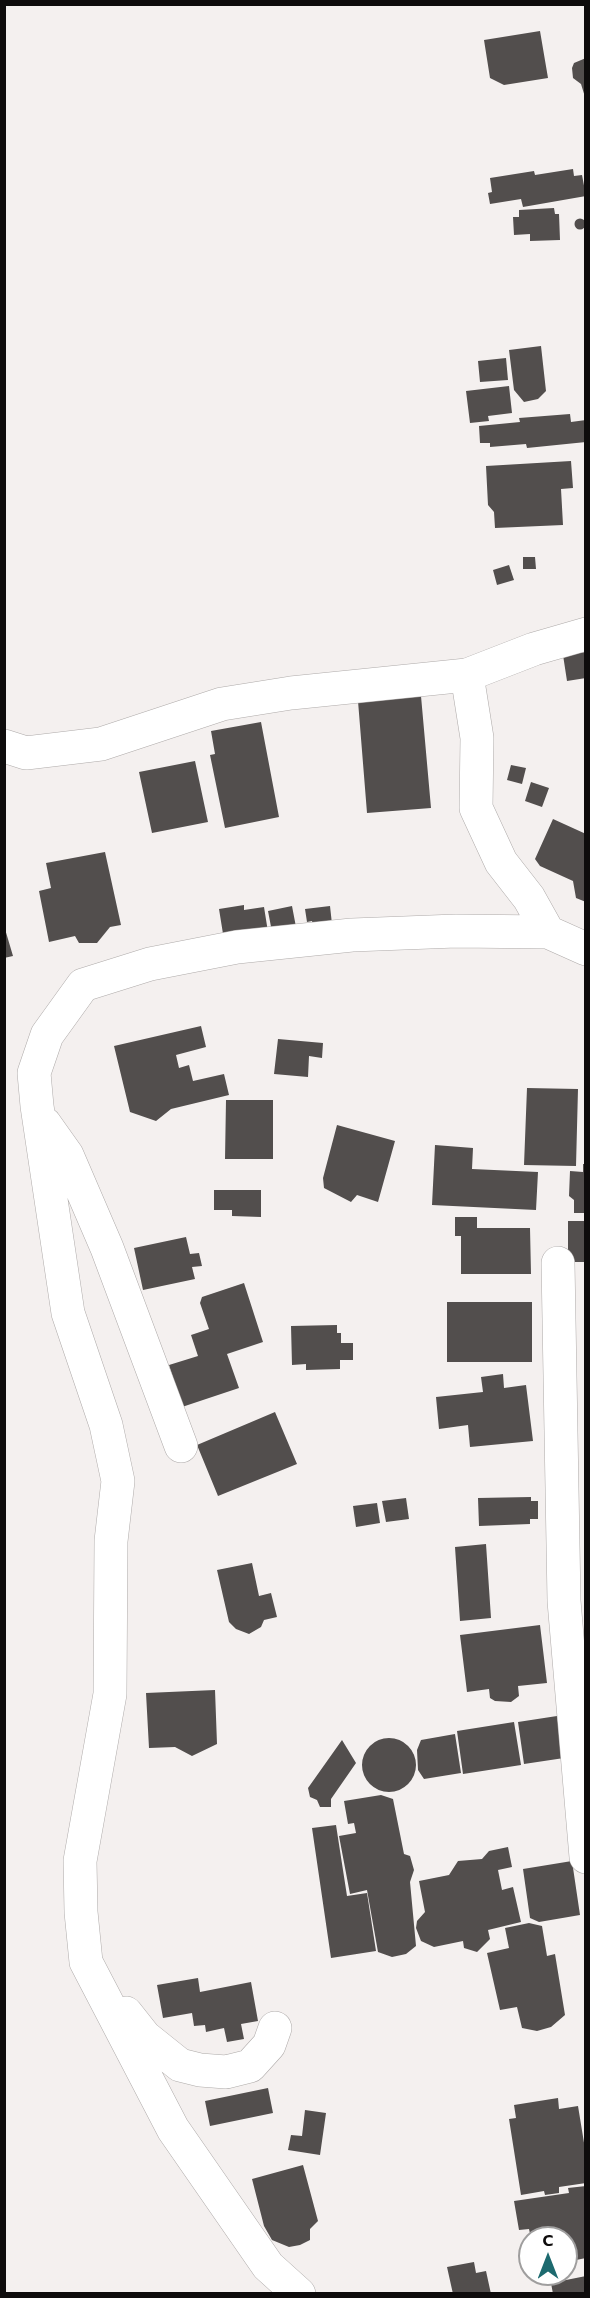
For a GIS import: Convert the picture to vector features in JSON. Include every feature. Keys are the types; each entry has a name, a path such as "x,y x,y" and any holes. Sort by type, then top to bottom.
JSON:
{"street":[{"path":"4,746 26,753 101,744 222,704 291,693 467,675 534,649 585,634"},
{"path":"467,675 477,738 476,808 501,862 529,898 548,932"},
{"path":"299,2294 268,2266 173,2129 86,1962 81,1912 80,1861 110,1694 111,1541 118,1481 106,1425 68,1313 34,1073 48,1035 83,985 150,964 237,947 352,935 456,931 548,932 585,949"},
{"path":"37,1106 48,1130 67,1155 107,1248 181,1446"},
{"path":"558,1263 564,1601 580,1722 585,1857"},
{"path":"90,1970 145,2037 180,2065 226,2072 250,2066 269,2045 275,2028"}],"building":[{"path":"540,31 548,78 504,85 490,78 484,40"},
{"path":"586,58 585,97 581,84 573,78 572,68 574,63"},
{"path":"573,169 574,176 582,175 586,196 523,207 521,199 490,204 488,193 492,192 490,178 534,171 535,175"},
{"path":"554,208 555,214 559,214 560,240 530,241 530,234 514,235 513,217 519,217 519,210"},
{"path":"580,219 584,220 584,228 580,229 576,228 575,224 576,220"},
{"path":"541,346 546,391 538,399 524,402 514,390 509,350"},
{"path":"506,358 508,380 480,382 478,361"},
{"path":"509,386 512,413 488,416 489,421 470,423 466,391"},
{"path":"570,414 571,422 586,420 586,442 527,448 526,444 490,447 490,443 480,443 479,426 520,422 519,418"},
{"path":"571,461 573,488 561,489 563,525 495,528 494,512 488,505 486,466"},
{"path":"523,557 535,557 536,569 523,569"},
{"path":"509,565 514,580 497,585 493,570"},
{"path":"586,652 586,678 567,681 563,655"},
{"path":"421,696 431,808 367,813 358,701"},
{"path":"261,722 279,817 225,828 210,755 215,754 211,731"},
{"path":"195,761 208,822 152,833 139,772"},
{"path":"511,765 526,768 522,784 507,780"},
{"path":"531,782 549,788 542,807 525,801"},
{"path":"553,819 586,834 586,902 576,898 573,881 540,866 535,859"},
{"path":"105,852 121,925 110,927 97,943 79,943 75,936 49,942 39,891 51,888 46,863"},
{"path":"244,905 244,910 264,907 268,932 224,940 219,909"},
{"path":"292,906 296,927 272,932 268,911"},
{"path":"330,906 332,924 313,925 312,921 307,922 305,909"},
{"path":"4,930 13,956 4,958"},
{"path":"201,1026 206,1047 176,1055 179,1068 189,1065 193,1081 224,1074 229,1095 171,1109 156,1121 130,1112 114,1046"},
{"path":"278,1039 323,1043 322,1058 309,1056 308,1077 274,1074"},
{"path":"527,1088 578,1089 576,1166 524,1165"},
{"path":"226,1100 273,1100 273,1159 225,1159"},
{"path":"337,1125 395,1141 378,1202 357,1195 351,1202 324,1188 323,1178"},
{"path":"435,1145 473,1148 472,1169 538,1172 536,1210 432,1205"},
{"path":"583,1164 586,1164 586,1213 574,1213 574,1200 569,1196 570,1171 583,1172"},
{"path":"214,1190 261,1190 261,1217 232,1216 232,1210 214,1210"},
{"path":"455,1217 477,1217 477,1228 530,1228 531,1274 461,1274 461,1236 455,1236"},
{"path":"568,1221 586,1221 586,1262 568,1262"},
{"path":"186,1237 190,1254 199,1253 202,1266 192,1267 195,1279 143,1290 134,1248"},
{"path":"244,1283 263,1342 227,1354 239,1388 182,1407 169,1365 198,1356 191,1335 209,1329 200,1303 202,1297"},
{"path":"447,1302 532,1302 532,1362 447,1362"},
{"path":"337,1325 337,1333 341,1333 341,1343 353,1343 353,1360 340,1360 340,1369 306,1370 306,1364 292,1365 291,1326"},
{"path":"503,1374 504,1388 526,1385 533,1441 470,1447 468,1425 439,1429 436,1397 483,1392 481,1377"},
{"path":"275,1412 297,1464 218,1496 197,1445"},
{"path":"531,1497 531,1501 538,1501 538,1519 530,1519 530,1524 479,1526 478,1498"},
{"path":"406,1498 409,1519 386,1522 382,1501"},
{"path":"377,1503 380,1523 356,1527 353,1506"},
{"path":"486,1544 491,1618 460,1621 455,1547"},
{"path":"252,1563 259,1596 271,1593 277,1617 264,1620 261,1627 249,1634 236,1629 229,1622 217,1570"},
{"path":"540,1625 547,1683 518,1686 519,1696 511,1702 495,1701 490,1698 489,1689 467,1692 460,1635"},
{"path":"215,1690 217,1744 192,1756 175,1747 149,1748 146,1693"},
{"path":"557,1716 564,1758 524,1764 518,1722"},
{"path":"514,1722 521,1765 463,1774 457,1731"},
{"path":"455,1734 461,1773 424,1779 418,1770 417,1750 421,1740"},
{"path":"389,1738 399,1740 408,1746 414,1755 416,1765 414,1775 408,1784 399,1790 389,1792 379,1790 370,1784 364,1775 362,1765 364,1755 370,1746 379,1740"},
{"path":"342,1740 356,1763 331,1799 331,1807 320,1807 317,1800 310,1797 308,1788"},
{"path":"381,1795 393,1799 404,1854 410,1856 414,1870 410,1882 416,1946 406,1954 392,1957 378,1952 367,1890 350,1894 339,1836 356,1833 354,1823 348,1824 344,1801"},
{"path":"336,1825 347,1896 367,1893 376,1951 331,1958 312,1828"},
{"path":"508,1847 512,1867 498,1870 502,1890 513,1887 521,1922 488,1930 490,1939 477,1952 464,1948 463,1941 434,1947 421,1941 416,1928 417,1921 425,1912 419,1881 449,1875 458,1861 482,1859 489,1851"},
{"path":"572,1861 580,1915 539,1922 530,1918 523,1869"},
{"path":"529,1923 542,1926 547,1956 555,1954 565,2015 551,2027 537,2031 522,2028 517,2007 500,2010 487,1953 509,1948 505,1928"},
{"path":"198,1978 200,1992 251,1982 258,2021 241,2024 244,2039 227,2042 224,2028 206,2032 205,2025 194,2026 192,2013 163,2018 157,1985"},
{"path":"268,2088 273,2113 210,2126 205,2101"},
{"path":"558,2098 559,2109 578,2106 586,2155 586,2183 559,2187 559,2193 545,2195 544,2191 521,2195 509,2119 516,2118 514,2105"},
{"path":"305,2110 326,2113 320,2155 288,2150 291,2135 302,2136"},
{"path":"303,2165 318,2221 310,2229 310,2240 289,2247 272,2240 264,2226 252,2179"},
{"path":"586,2186 586,2258 578,2260 578,2226 518,2226 514,2201 569,2193 568,2188"},
{"path":"474,2262 476,2273 486,2271 491,2294 453,2294 447,2267"},
{"path":"586,2276 586,2294 553,2294 552,2286 578,2286 578,2278"}]}
